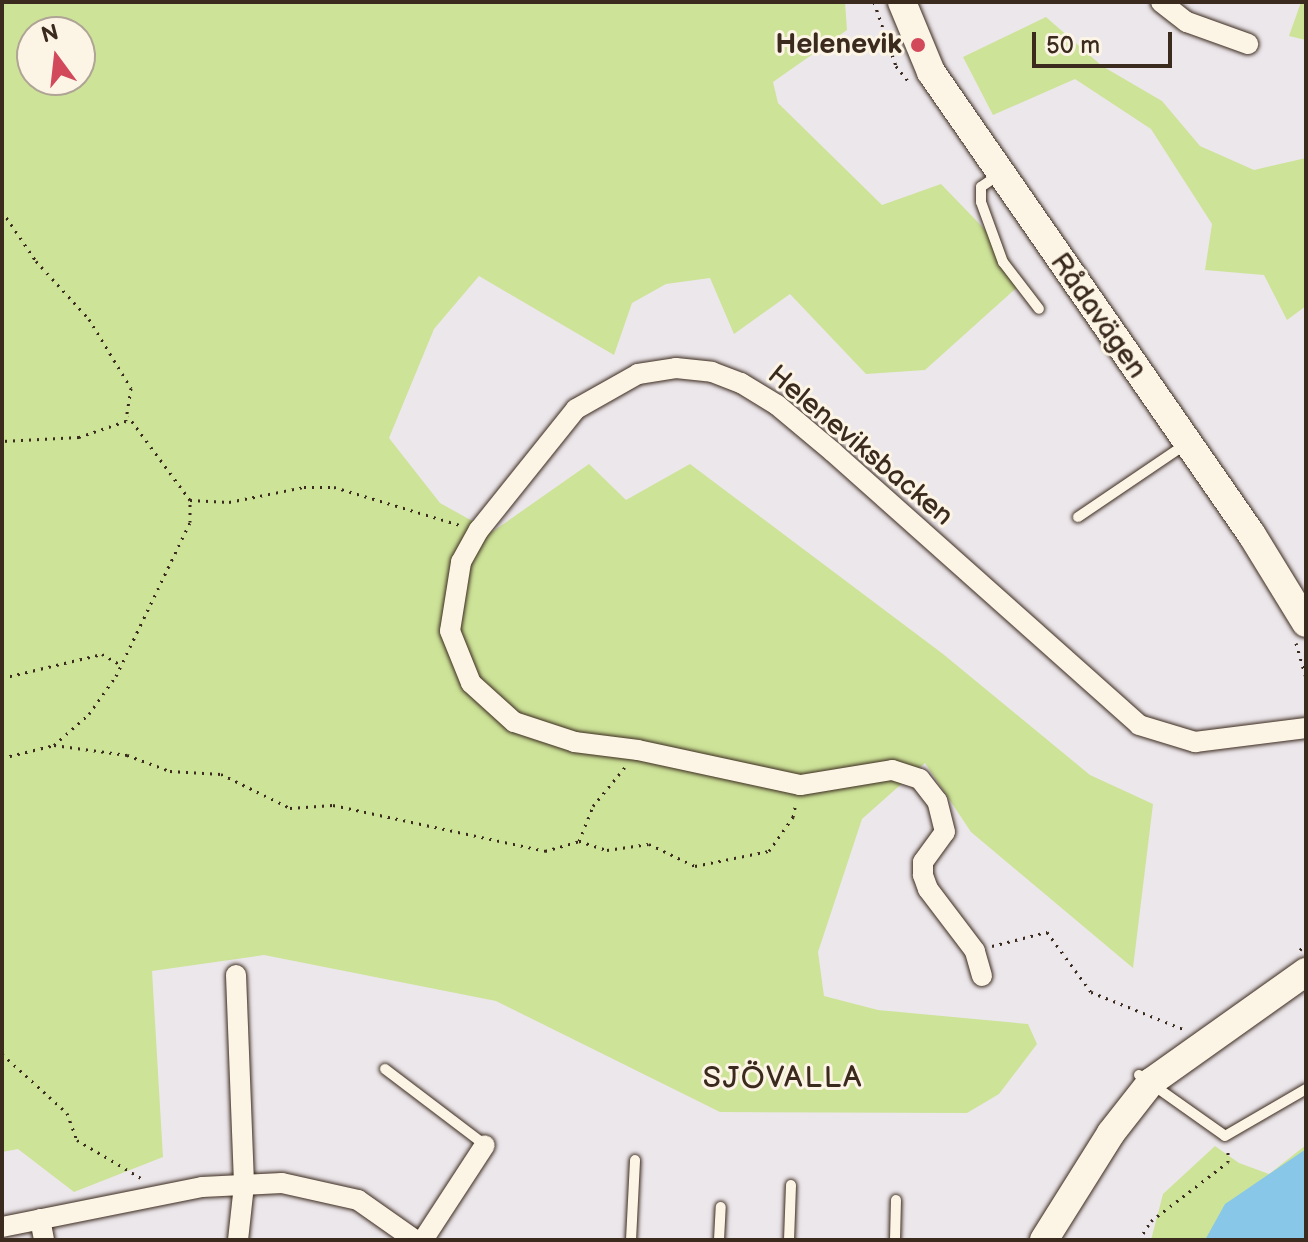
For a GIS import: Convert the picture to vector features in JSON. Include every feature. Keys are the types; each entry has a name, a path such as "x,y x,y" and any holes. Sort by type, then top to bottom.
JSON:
{"street":[{"name":"Rådavägen","path":"902,2 931,72 1188,443 1306,623"},
{"path":"1161,2 1187,22 1248,44"},
{"name":"Heleneviksbacken","path":"982,976 975,951 928,889 923,875 923,862 945,832 937,801 920,779 892,770 800,785 638,750 536,733 514,722 471,683 457,658 450,609 461,562 479,530 576,409 611,385 638,374 676,368 712,372 777,405 1139,725 1195,742 1306,728"},
{"path":"1044,1240 1145,1078 1306,972"},
{"path":"236,975 244,1185 238,1240"},
{"path":"423,1240 485,1145"},
{"path":"2,1227 157,1196 282,1183 358,1200 415,1240"},
{"path":"40,1219 44,1240"}],"lane":[{"path":"1000,174 981,187 981,202 1003,262 1039,309"},
{"path":"1078,517 1188,443"},
{"path":"385,1069 485,1145"},
{"path":"1145,1078 1225,1136 1306,1089"},
{"path":"631,1240 635,1160"},
{"path":"789,1240 791,1185"},
{"path":"895,1240 896,1200"},
{"path":"719,1240 721,1207"}],"path":[{"path":"2,211 36,261 89,319 120,362 131,388 128,416 190,500 190,522 121,665 89,714 54,745"},
{"path":"2,441 79,437 128,416"},
{"path":"190,500 229,502 304,487 334,487 479,530"},
{"path":"2,678 102,654 121,665"},
{"path":"2,758 54,745 127,755 170,771 221,774 290,808 333,805 545,851 579,841 607,850 649,844 695,866 769,851 793,817 800,785"},
{"path":"579,841 593,806 638,750"},
{"path":"975,951 1047,932 1091,992 1134,1012 1181,1025 1187,1035"},
{"path":"2,1054 67,1113 77,1140 137,1173 157,1196"},
{"path":"1139,1240 1151,1221 1228,1162 1225,1136"}],"green space":[{"path":"2,2 845,2 847,30 773,82 778,103 882,205 941,184 998,243 1023,282 925,370 866,374 790,294 734,334 710,278 666,284 632,303 614,355 479,276 434,329 389,438 440,503 492,532 589,464 626,500 690,464 943,654 1090,775 1153,804 1133,968 971,832 925,763 862,819 818,952 824,996 878,1010 1028,1024 1037,1044 999,1094 967,1113 720,1112 496,1001 264,955 152,971 163,1157 74,1192 18,1149 2,1152"},
{"path":"1301,2 1306,2 1306,40 1289,36"},
{"path":"1046,17 1102,66 1162,101 1200,146 1254,170 1306,158 1306,306 1287,320 1264,275 1205,270 1212,224 1151,129 1075,79 993,115 963,57"},
{"path":"1306,1145 1306,1240 1151,1240 1163,1194 1215,1146 1239,1163 1269,1174"}],"water":[{"path":"1306,1149 1306,1240 1205,1240 1225,1204"}],"place":[{"name":"Helenevik","path":"918,45"}],"district":[{"name":"SJÖVALLA","path":"783,1078"}]}
